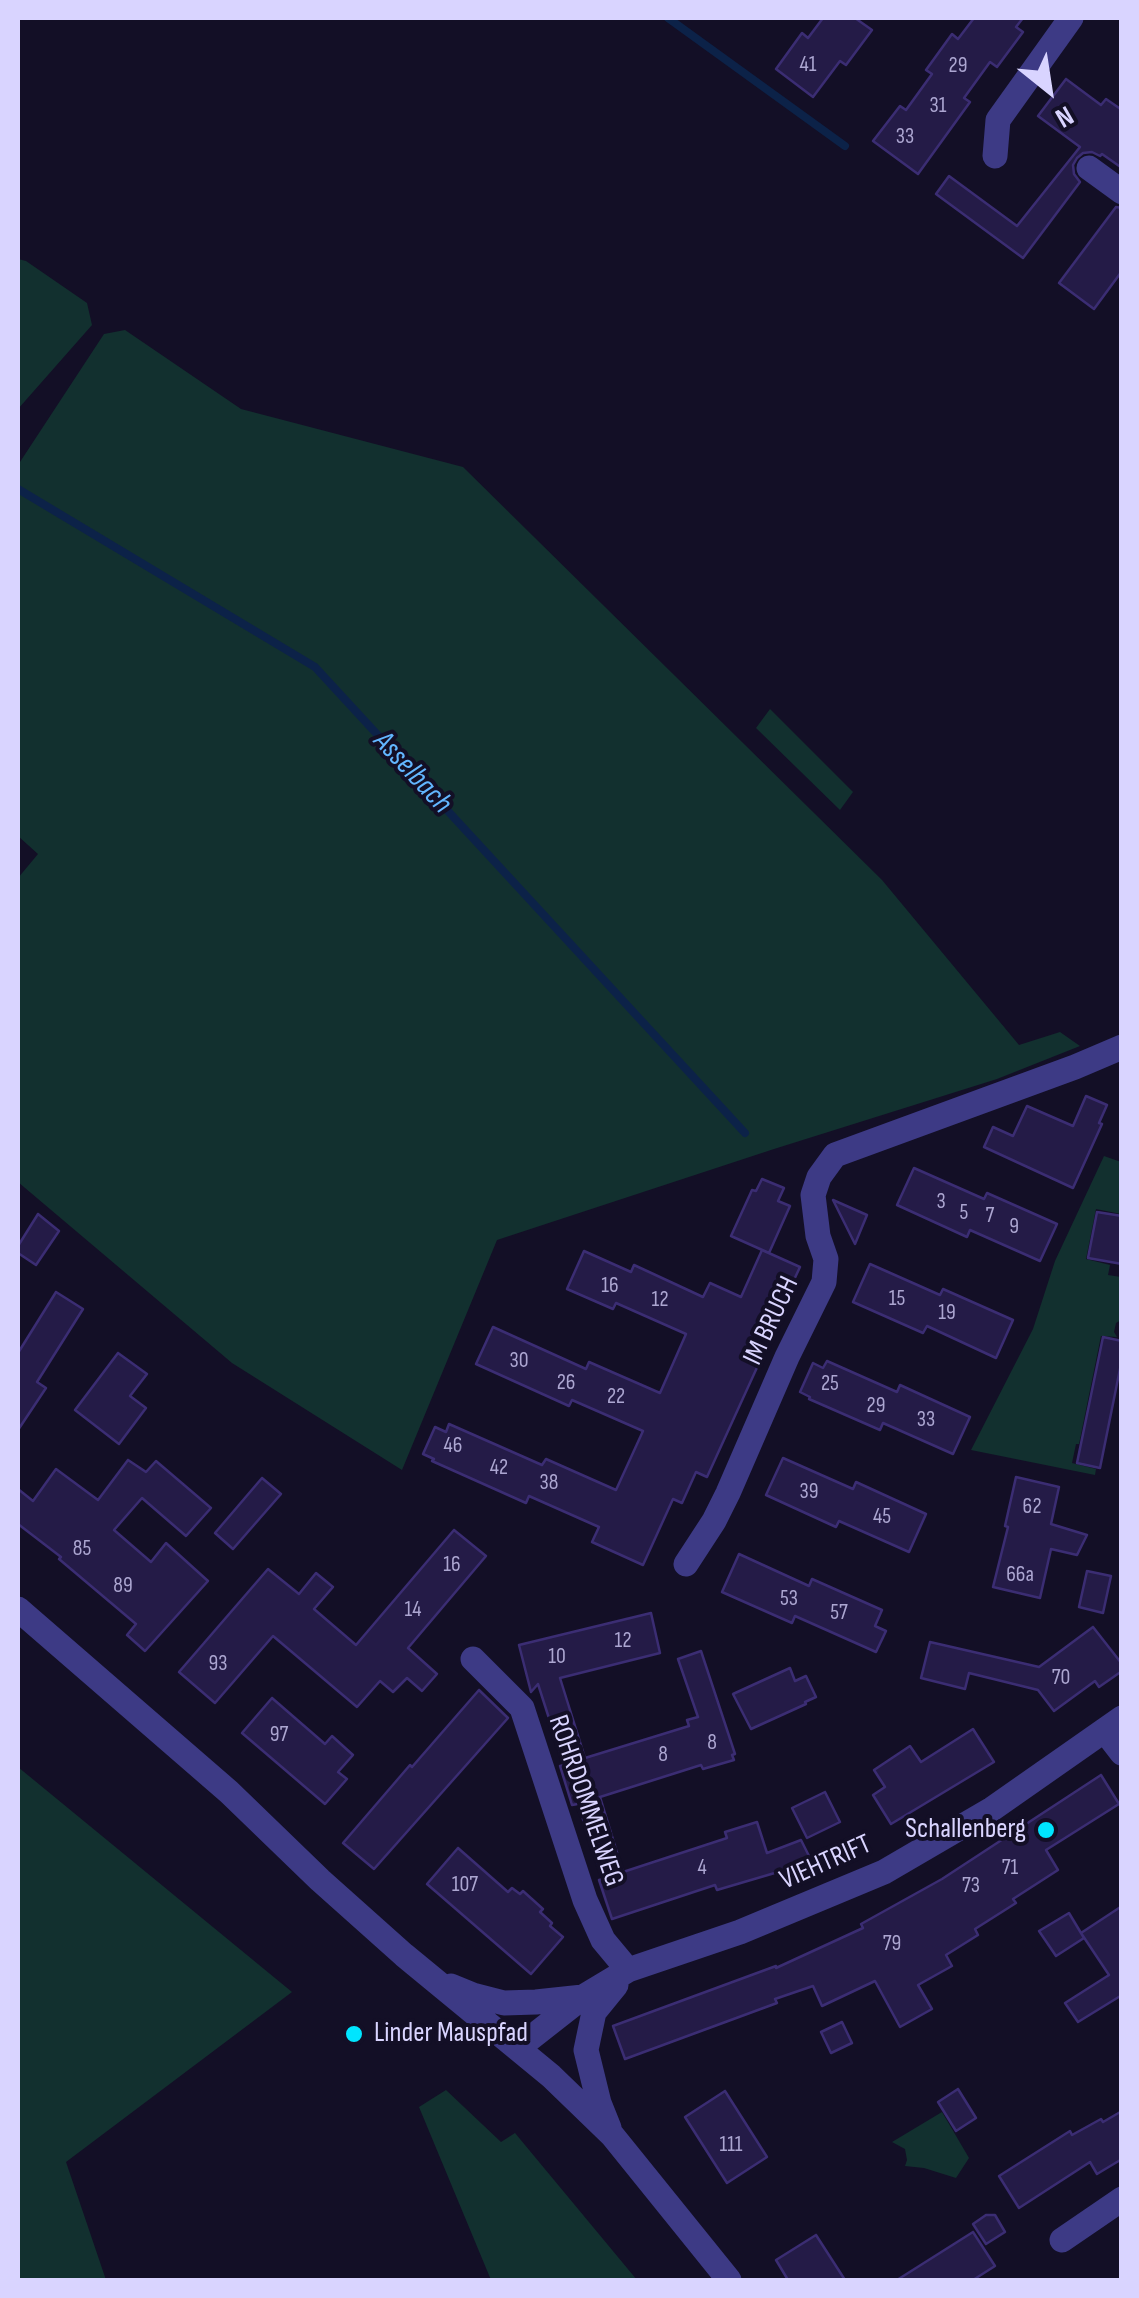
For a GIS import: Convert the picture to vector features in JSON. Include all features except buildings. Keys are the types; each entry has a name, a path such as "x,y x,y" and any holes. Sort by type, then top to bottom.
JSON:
{"street":[{"path":"994,156 998,120 1071,18"},
{"path":"1088,168 1122,192"},
{"name":"IM BRUCH","path":"686,1564 728,1494 824,1282 826,1259 818,1236 813,1195 819,1176 835,1155 1122,1047"},
{"path":"18,1609 229,1792 320,1880 551,2076 612,2135 729,2280"},
{"name":"ROHRDOMMELWEG","path":"474,1659 522,1708 585,1900 614,1956 634,1968"},
{"path":"1113,1725 1122,1753"},
{"name":"VIEHTRIFT","path":"518,2048 583,1997 634,1968 740,1932 884,1872 992,1809 1113,1725"},
{"name":"VIEHTRIFT","path":"612,2135 599,2103 586,2050 594,2012 634,1968"},
{"name":"VIEHTRIFT","path":"433,1979 473,1996 504,2003 583,1997"},
{"path":"1062,2240 1122,2199"}],"green space":[{"path":"18,259 87,303 92,325 18,409"},
{"path":"125,330 241,409 463,467 882,880 1019,1045 1060,1032 1080,1046 997,1079 497,1240 402,1470 232,1363 18,1182 18,878 38,854 18,836 18,465 104,334"},
{"path":"770,709 853,792 840,810 756,728"},
{"path":"1104,1156 1121,1162 1121,1214 1096,1209 1086,1259 1110,1265 1108,1275 1121,1277 1121,1320 1116,1323 1117,1337 1101,1336 1072,1463 1096,1469 1095,1475 971,1450 1033,1329 1055,1261"},
{"path":"18,1767 292,1992 66,2162 106,2280 18,2280"},
{"path":"446,2090 501,2142 515,2133 637,2280 491,2280 419,2107"},
{"path":"942,2112 969,2158 956,2178 905,2166 905,2149 892,2142"}],"waterway":[{"path":"668,18 845,146"},
{"name":"Asselbach","path":"18,489 315,667 745,1133"}],"place":[{"name":"Schallenberg","path":"1046,1830"},
{"name":"Linder Mauspfad","path":"354,2034"}]}
